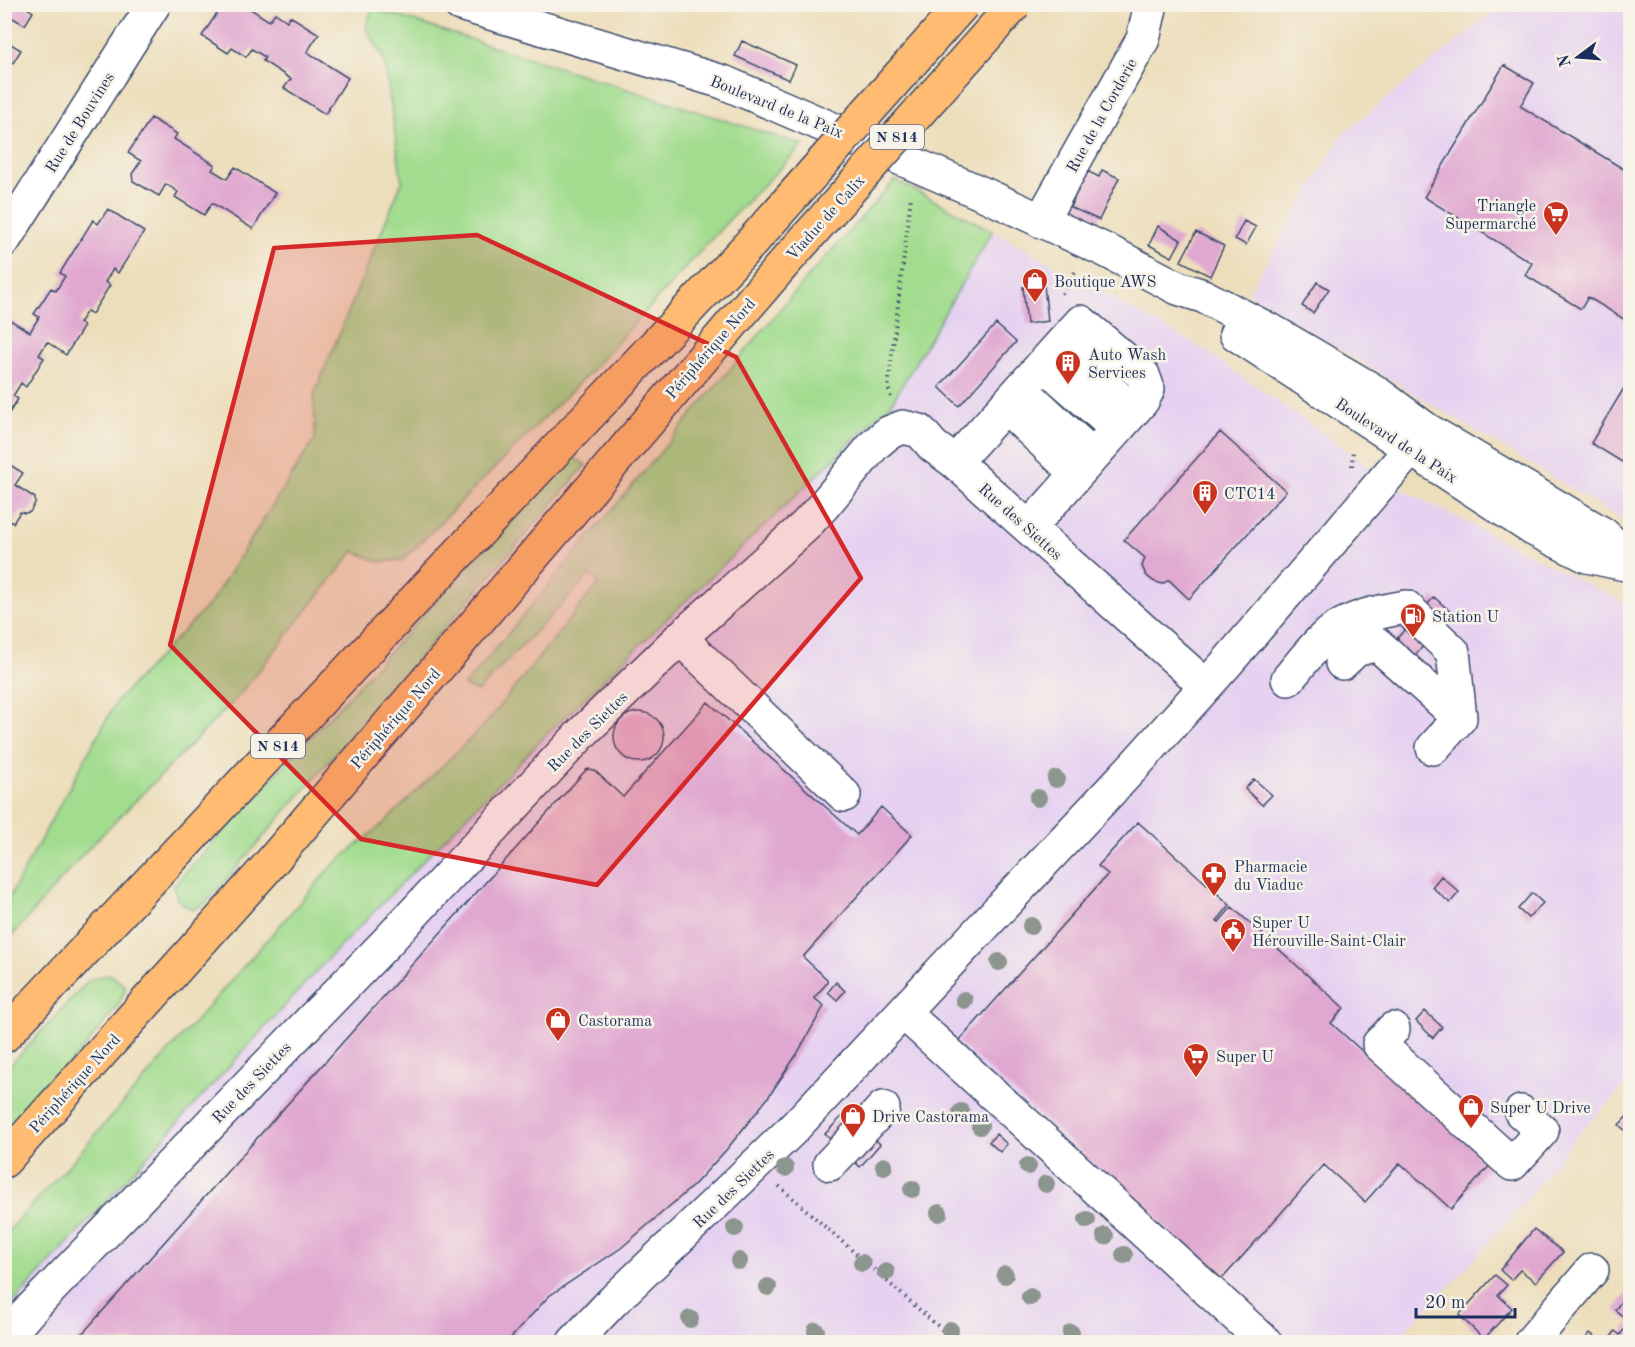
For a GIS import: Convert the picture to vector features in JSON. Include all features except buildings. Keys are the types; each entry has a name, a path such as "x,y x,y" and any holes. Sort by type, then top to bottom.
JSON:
{"highway":[{"name":"N 814","path":"4,1036 751,243 963,4"},
{"name":"Viaduc de Calix","path":"778,269 1015,4"},
{"name":"Périphérique Nord","path":"4,1161 262,873 778,269"}],"street":[{"name":"Rue de Bouvines","path":"4,240 154,4"},
{"name":"Boulevard de la Paix","path":"460,4 723,82 915,164 1109,252 1178,288 1194,306 1219,323 1419,440 1604,534 1630,560"},
{"name":"Rue de la Corderie","path":"1041,221 1143,39 1151,4"},
{"path":"955,462 1081,322 1143,375 1149,389 1142,401 1029,528"},
{"path":"1052,355 1125,420"},
{"path":"1013,398 1085,465"},
{"name":"Rue des Siettes","path":"4,1340 30,1310 386,943 582,733 680,638 805,526 874,445 888,433 903,427 920,431 933,446 955,462 1206,686"},
{"name":"Boulevard de la Paix","path":"1419,440 1533,529 1587,556 1630,565"},
{"name":"Rue des Siettes","path":"574,1342 612,1302 792,1130 1133,767 1419,440"},
{"path":"1288,679 1325,637 1347,623 1371,613 1406,608 1453,652 1460,718 1433,748"},
{"path":"680,638 844,795"},
{"path":"1342,663 1356,650 1377,644 1460,718"},
{"path":"903,1012 1265,1342"},
{"path":"1393,1029 1379,1044 1512,1164 1542,1131 1521,1112"},
{"path":"830,1165 882,1108"},
{"path":"1531,1342 1592,1270"}],"path":[{"path":"903,427 888,388 915,164"},
{"path":"1059,298 1077,268"},
{"path":"756,1166 956,1342"}],"highlighted area":[{"path":"477,235 736,357 861,578 597,885 361,839 170,645 274,248"}],"shaded area":[{"path":"1502,5 1630,5 1630,524 1248,294 1342,135"},
{"path":"993,231 1200,347 1403,490 1630,606 1630,1081 1579,1133 1528,1198 1455,1281 1393,1342 5,1342 4,1312 322,965 546,735 891,404"}],"green space":[{"path":"372,8 803,145 728,221 589,373 403,560 379,562 354,551 236,699 86,851 5,944 5,905 116,702 211,602 315,439 314,395 402,182 384,59 366,28"},
{"path":"895,180 993,231 891,404 546,735 322,965 5,1312 5,1234 332,866 385,822 486,723 599,583 590,575 477,692 464,686 799,287"},
{"path":"570,456 586,465 206,903 192,910 177,899 174,885"},
{"path":"110,974 126,987 119,1004 85,1047 5,1134 4,1072 89,980"}],"place":[{"name":"Triangle Supermarché","path":"1556,237"},
{"name":"Boutique AWS","path":"1035,304"},
{"name":"Auto Wash Services","path":"1068,386"},
{"name":"CTC14","path":"1205,516"},
{"name":"Station U","path":"1413,639"},
{"name":"Pharmacie du Viaduc","path":"1214,898"},
{"name":"Super U Hérouville-Saint-Clair","path":"1233,954"},
{"name":"Castorama","path":"558,1043"},
{"name":"Super U","path":"1196,1079"},
{"name":"Super U Drive","path":"1471,1130"},
{"name":"Drive Castorama","path":"853,1139"}]}
